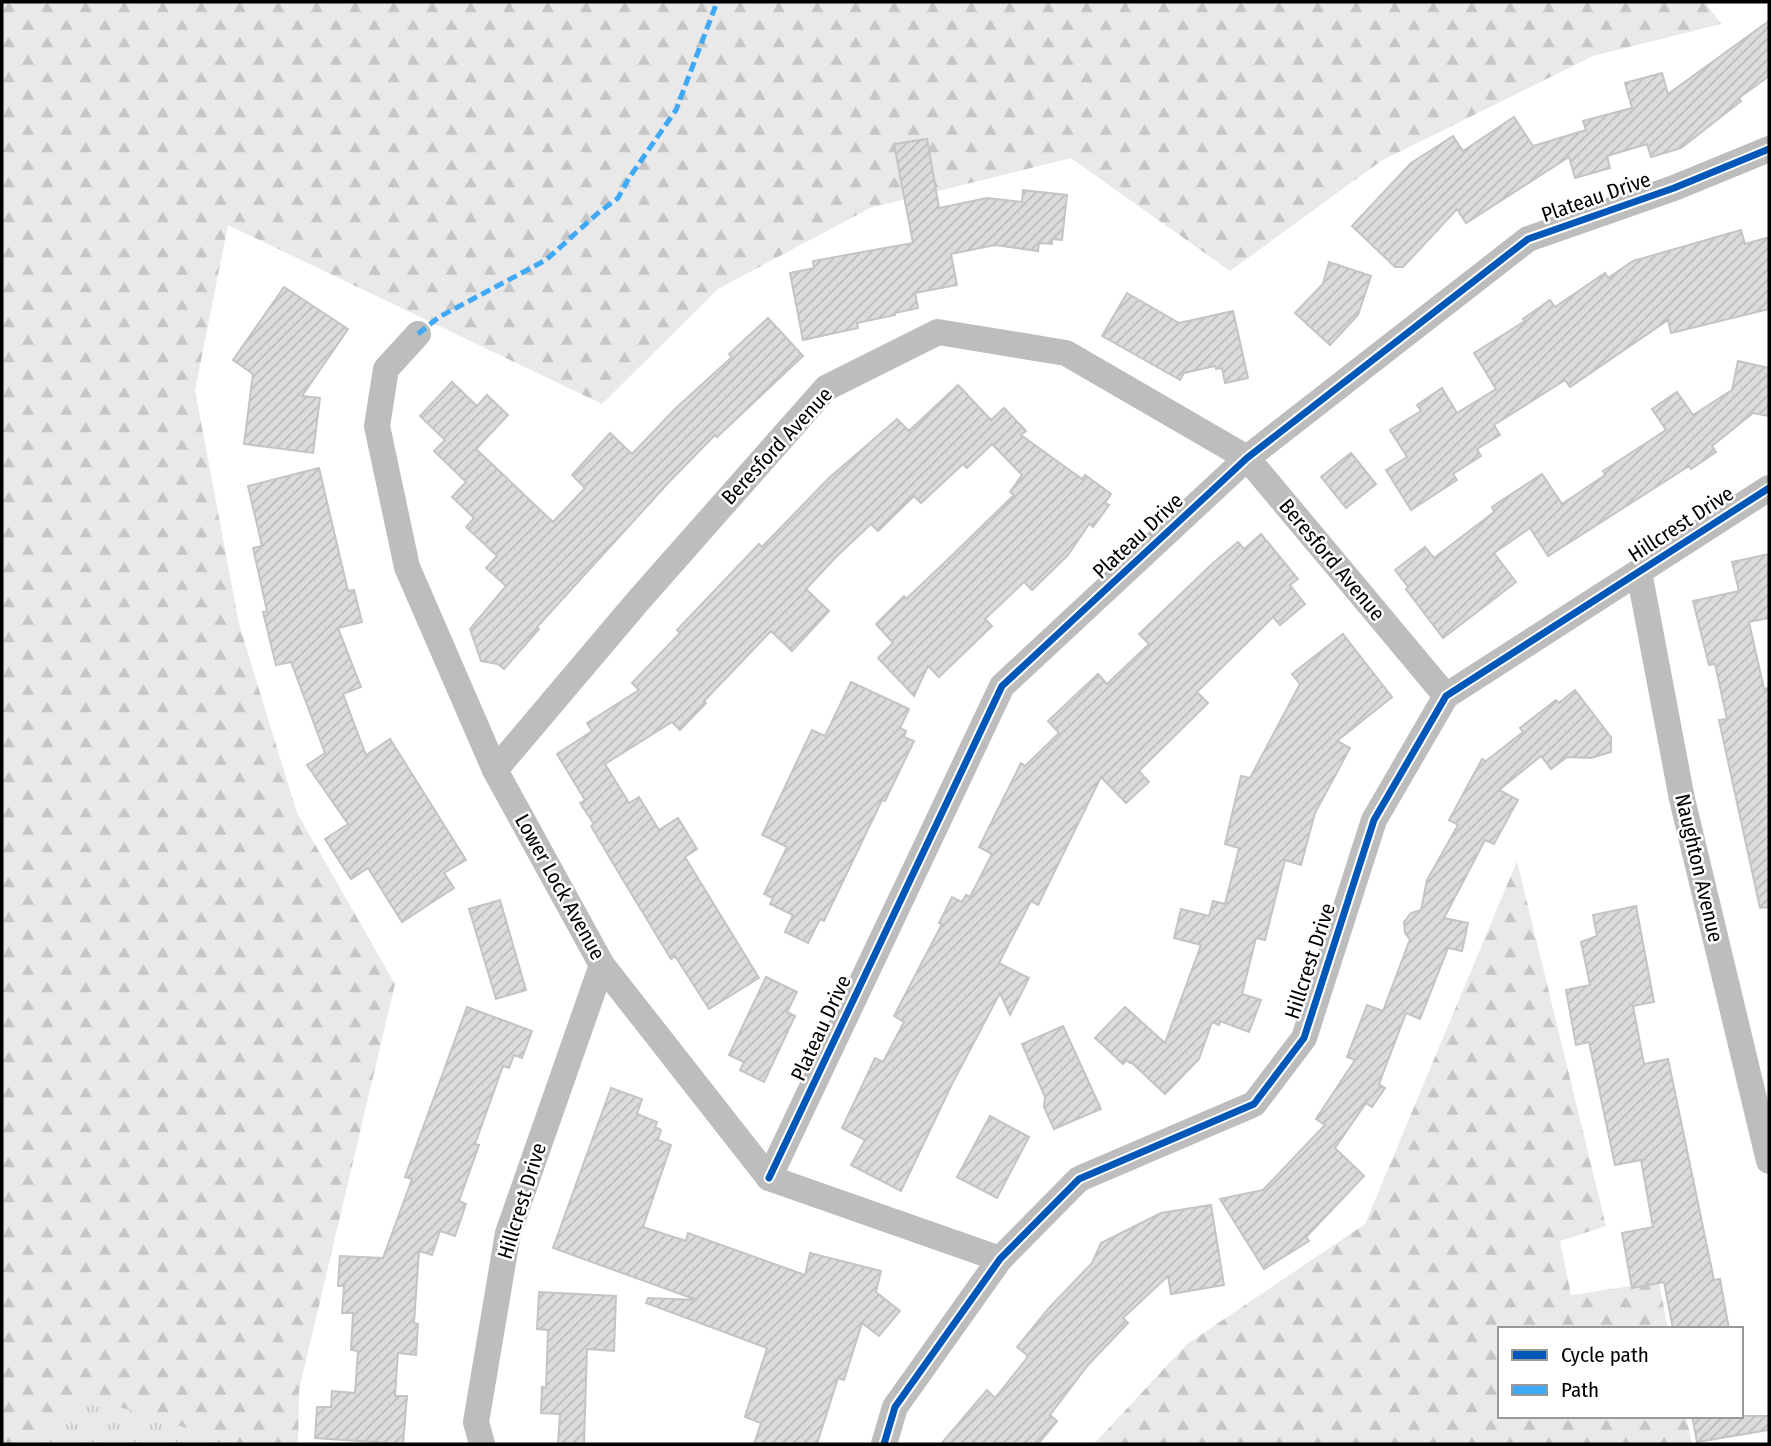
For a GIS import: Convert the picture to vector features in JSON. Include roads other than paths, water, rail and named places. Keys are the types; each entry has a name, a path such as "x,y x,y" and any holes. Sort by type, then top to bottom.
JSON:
{"street":[{"name":"Plateau Drive","path":"769,1178 1002,686 1247,458 1528,239 1674,188 1769,149"},
{"name":"Beresford Avenue","path":"495,770 638,601 826,388 938,332 1066,354 1247,458 1446,696"},
{"name":"Lower Lock Avenue","path":"418,334 386,369 377,426 407,567 495,770 602,965 769,1178"},
{"name":"Hillcrest Drive","path":"884,1444 895,1407 1000,1259 1079,1179 1254,1104 1304,1038 1374,820 1446,696 1769,488"},
{"name":"Naughton Avenue","path":"1639,572 1682,799 1768,1146"},
{"name":"Hillcrest Drive","path":"482,1444 476,1422 508,1233 602,965"},
{"path":"769,1178 1000,1259"}]}
